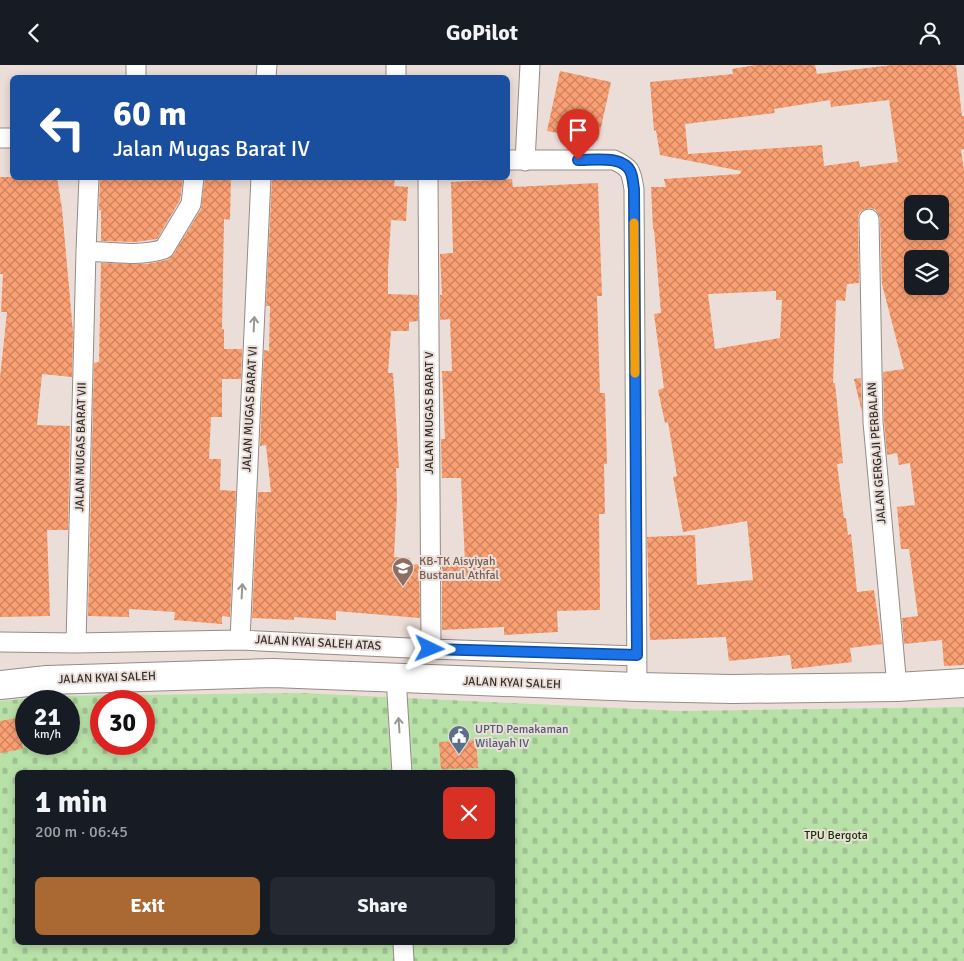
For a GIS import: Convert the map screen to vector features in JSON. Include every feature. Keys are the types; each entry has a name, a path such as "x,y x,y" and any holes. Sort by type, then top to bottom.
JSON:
{"main road":[{"name":"JALAN KYAI SALEH","path":"0,685 47,680 273,673 732,689 897,687 964,683"}],"street":[{"path":"530,65 516,161 614,160 628,166 632,173 634,189 637,687"},
{"name":"JALAN MUGAS BARAT VII","path":"76,643 89,180"},
{"path":"86,251 127,253 155,252 164,249 191,204 194,180"},
{"name":"JALAN MUGAS BARAT VI","path":"240,640 261,180"},
{"name":"JALAN MUGAS BARAT V","path":"428,180 430,649"},
{"name":"JALAN GERGAJI PERBALAN","path":"869,219 873,422 897,687"},
{"name":"JALAN KYAI SALEH ATAS","path":"0,642 76,643 240,640 430,649 637,655"},
{"path":"396,678 402,770"},
{"path":"403,945 404,961"}],"green space":[{"name":"TPU Bergota","path":"303,693 679,711 964,707 964,961 0,961 0,701 15,700 15,755 80,755 80,696 90,696 90,755 155,755 155,695"}],"building":[{"path":"756,65 815,65 817,74 892,65 956,65 962,116 964,116 964,149 961,150 964,171 964,665 944,666 942,640 904,644 902,618 918,616 909,549 901,549 897,507 915,505 910,463 899,465 897,453 887,455 883,372 904,369 882,284 880,218 875,209 869,208 859,213 858,219 859,283 847,284 845,301 836,300 833,383 835,383 843,463 837,464 844,518 846,518 848,535 851,534 857,592 874,590 882,644 850,648 852,662 792,669 790,655 729,661 726,637 650,640 647,537 695,535 697,585 753,580 747,521 683,532 673,477 677,476 668,422 665,423 658,390 664,388 654,314 661,313 651,187 666,187 664,179 740,174 741,171 660,155 656,130 654,131 650,82 733,74 732,69","holes":["830,100 831,107 889,100 898,162 860,167 859,161 824,166 822,145 688,154 685,124 775,113 774,109","776,291 776,300 782,300 780,338 715,349 708,294"]},
{"path":"560,71 611,82 598,141 547,131"},
{"path":"0,177 10,177 10,180 57,180 62,209 73,332 72,377 42,374 37,425 70,426 68,530 47,530 50,616 0,617 0,378 7,312 1,312 3,274 0,274"},
{"path":"512,179 513,187 598,183 602,296 597,296 600,393 605,393 607,464 604,464 605,514 599,514 600,610 557,611 558,632 504,635 504,627 442,630 442,563 465,562 461,478 442,478 441,439 445,439 442,371 452,371 450,319 440,320 440,295 442,295 440,254 453,253 451,182"},
{"path":"100,180 183,180 180,200 157,239 135,242 101,241 101,210 99,210"},
{"path":"205,180 231,180 230,220 224,219 222,329 224,329 224,349 242,349 241,379 222,379 222,417 211,417 209,459 221,459 220,490 236,491 230,617 222,616 222,624 174,620 175,612 129,609 129,617 88,616 94,363 99,362 101,263 147,264 167,260 173,255 201,209"},
{"path":"272,180 395,180 394,186 408,187 406,221 391,220 388,294 418,295 418,321 409,322 409,331 391,331 388,373 393,373 399,468 396,468 397,499 394,557 410,558 410,565 419,564 420,618 336,611 336,620 294,617 294,620 252,618 258,492 271,492 266,445 260,446 264,350 269,351 270,306 266,306"},
{"path":"861,378 862,412 854,379"},
{"path":"15,718 15,750 0,753 0,721"},
{"name":"UPTD Pemakaman Wilayah IV","path":"476,740 478,768 441,769 439,742"}],"slow traffic":[{"path":"634,223 635,373"}],"place":[{"name":"KB-TK Aisyiyah Bustanul Athfal","path":"403,587"},
{"name":"UPTD Pemakaman Wilayah IV","path":"459,755"}],"route":[{"path":"430,649 637,655 634,189 632,173 628,166 614,160 578,160"}]}
